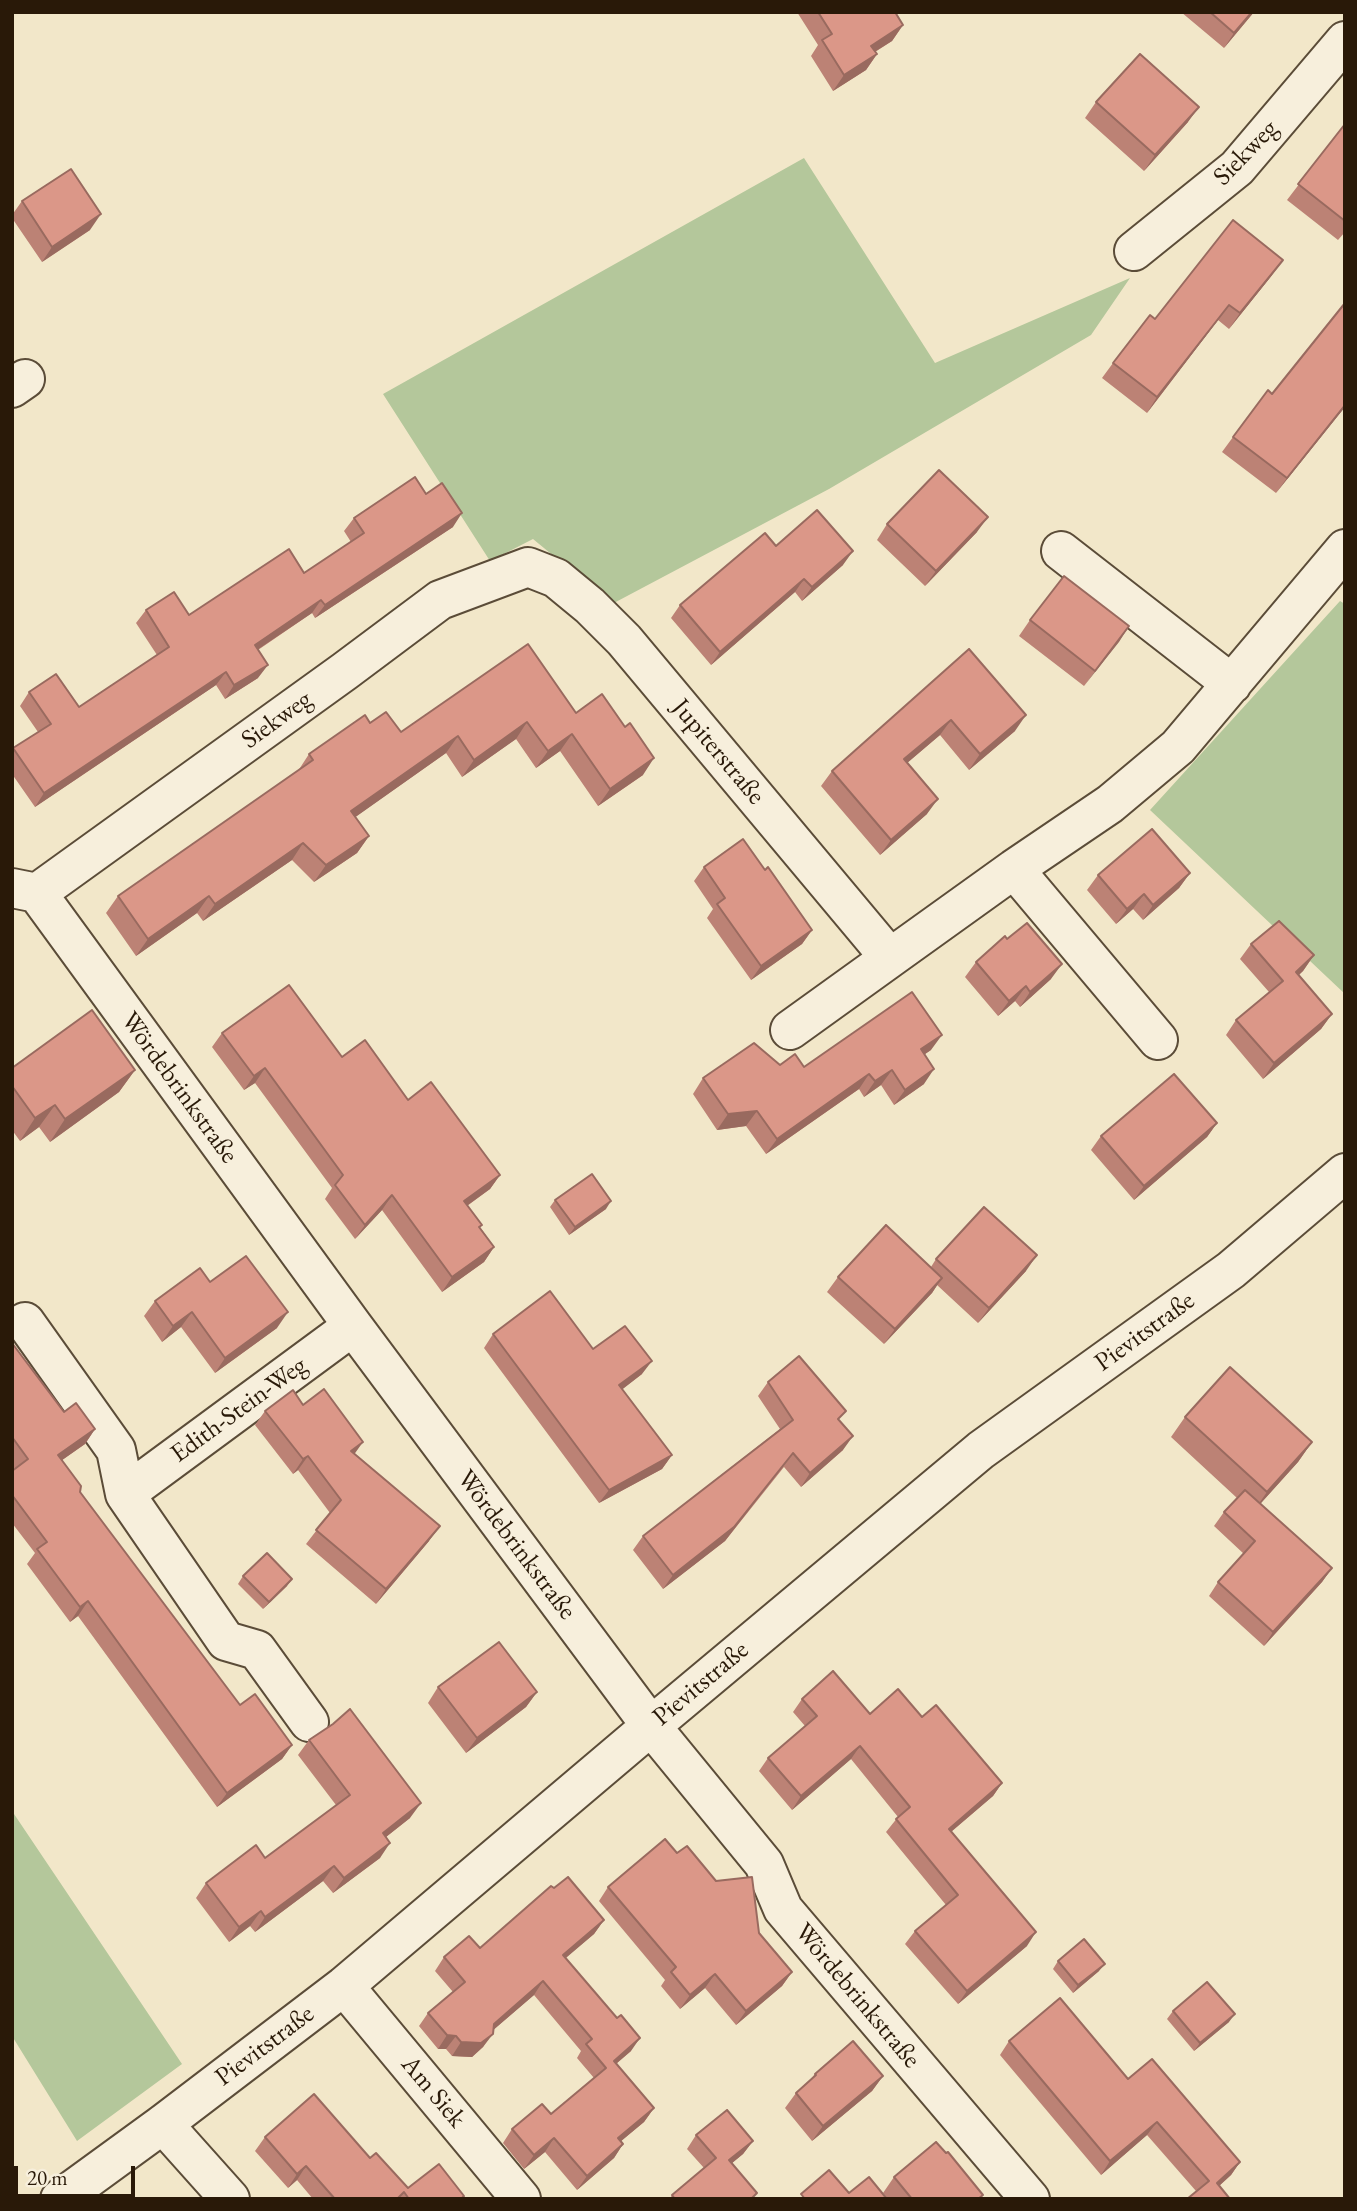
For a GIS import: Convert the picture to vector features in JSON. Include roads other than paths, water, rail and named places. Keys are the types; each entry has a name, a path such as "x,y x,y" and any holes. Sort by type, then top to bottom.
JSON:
{"street":[{"name":"Siekweg","path":"1134,251 1237,168 1345,41"},
{"path":"790,1030 1120,796 1178,747 1345,549"},
{"path":"1061,551 1232,684"},
{"name":"Siekweg","path":"25,891 334,679 440,600 528,567"},
{"name":"Jupiterstraße","path":"528,567 556,578 590,606 624,640 890,958"},
{"path":"1014,869 1158,1040"},
{"name":"Wördebrinkstraße","path":"25,891 651,1726 764,1864 783,1909 1030,2199"},
{"name":"Pievitstraße","path":"60,2199 344,1986 982,1450 1231,1270 1345,1173"},
{"path":"25,1322 116,1450 125,1494 226,1641 257,1650 309,1722"},
{"name":"Edith-Stein-Weg","path":"125,1494 353,1326"},
{"name":"Am Siek","path":"344,1986 521,2199"},
{"path":"163,2124 230,2199"}]}
